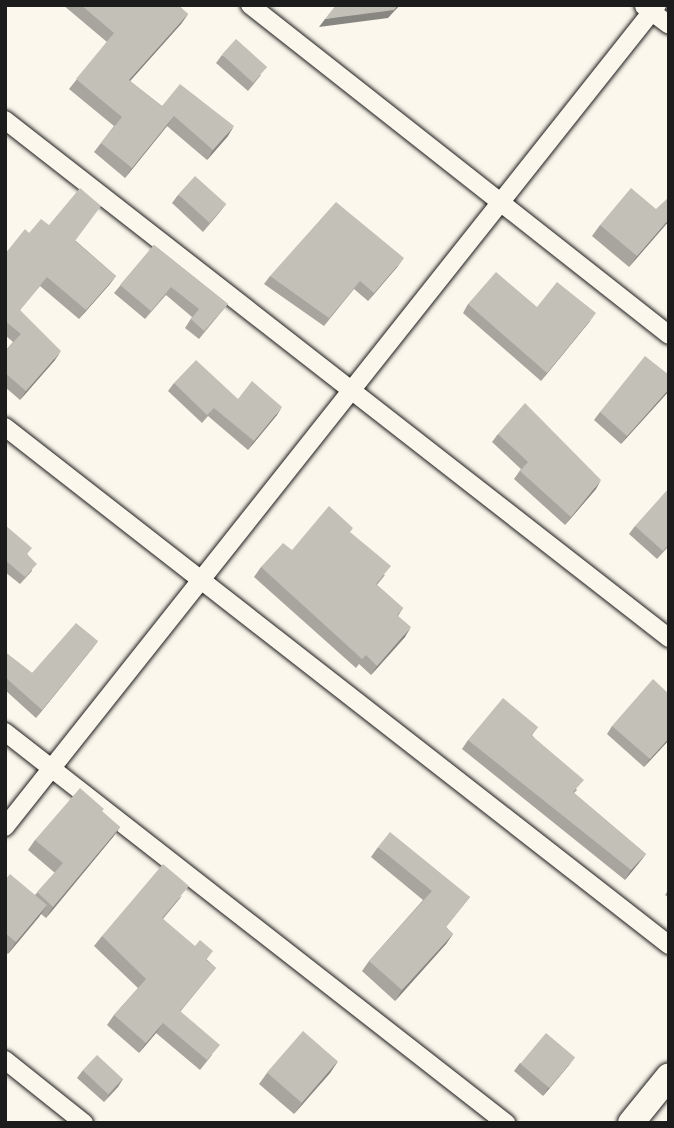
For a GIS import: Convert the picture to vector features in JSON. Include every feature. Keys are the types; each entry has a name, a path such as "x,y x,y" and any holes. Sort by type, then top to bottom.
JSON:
{"main road":[{"path":"631,1123 669,1076"}],"street":[{"path":"250,5 669,334"},
{"path":"5,827 651,7 669,25"},
{"path":"5,120 669,638"},
{"path":"5,427 669,945"},
{"path":"5,732 506,1123"},
{"path":"5,1060 84,1123"}],"building":[{"path":"81,5 178,5 188,14 129,80 165,109 162,106 180,84 234,126 213,150 174,116 132,168 101,143 122,117 76,79 114,33"},
{"path":"336,5 398,5 394,10 325,19"},
{"path":"236,39 267,67 253,83 222,55"},
{"path":"195,176 226,204 209,223 178,195"},
{"path":"80,188 101,206 75,241 116,276 86,310 47,277 20,310 61,351 26,391 5,373 5,351 21,334 5,321 5,254 25,229 29,233 41,219 49,225"},
{"path":"631,188 656,209 669,197 669,219 637,256 600,225"},
{"path":"336,202 404,258 374,293 360,281 329,318 270,276"},
{"path":"154,245 228,304 204,331 191,319 199,309 171,287 151,311 120,285"},
{"path":"496,272 537,307 557,282 596,313 547,373 468,304"},
{"path":"645,356 669,375 669,389 627,436 600,412"},
{"path":"196,360 238,399 252,381 282,407 254,441 214,408 207,415 174,383"},
{"path":"525,403 601,480 571,517 520,471 528,462 498,434"},
{"path":"669,488 669,544 663,551 635,526"},
{"path":"329,506 353,528 350,532 391,566 376,584 403,608 397,615 411,627 377,666 366,655 362,659 261,567 283,543 292,550"},
{"path":"5,525 32,548 27,554 37,564 25,577 5,560"},
{"path":"76,623 98,641 42,710 5,677 5,652 32,673"},
{"path":"653,679 669,694 669,738 650,759 612,726"},
{"path":"503,698 538,727 531,735 584,780 573,792 646,854 631,870 468,740"},
{"path":"80,788 120,827 53,907 37,892 63,863 35,840"},
{"path":"390,832 470,897 446,927 453,934 402,990 369,961 432,891 378,847"},
{"path":"163,864 189,886 162,918 195,946 200,940 213,951 206,960 216,968 180,1011 220,1045 207,1060 163,1023 146,1043 114,1015 146,979 102,936"},
{"path":"10,874 47,905 16,942 5,933 5,880"},
{"path":"303,1031 338,1061 302,1103 267,1073"},
{"path":"546,1033 575,1057 549,1088 520,1064"},
{"path":"97,1055 123,1079 108,1094 83,1070"}]}
